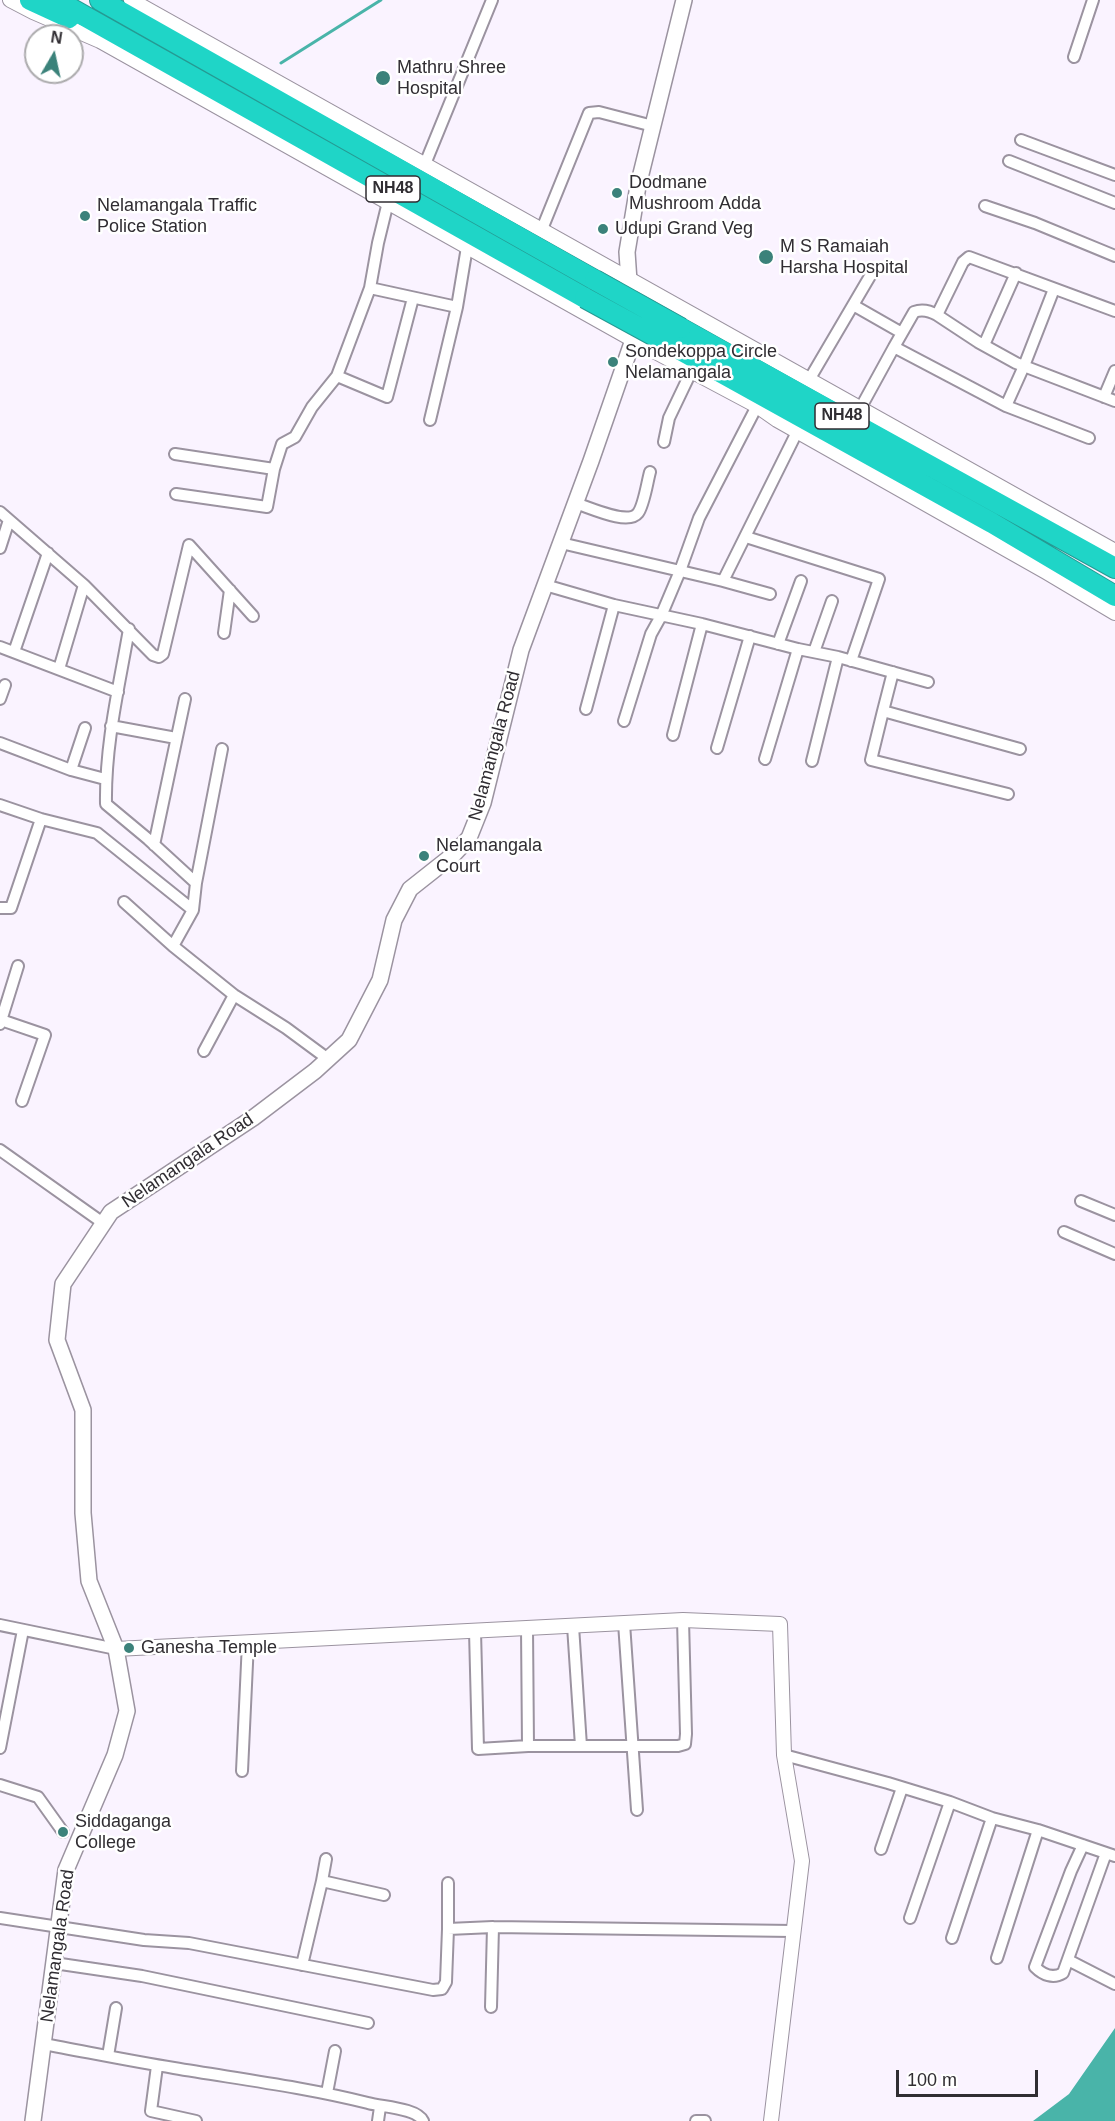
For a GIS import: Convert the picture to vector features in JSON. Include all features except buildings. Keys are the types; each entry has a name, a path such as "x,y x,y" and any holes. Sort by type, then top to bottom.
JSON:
{"highway":[{"path":"30,0 61,15 112,32"},
{"name":"NH48","path":"56,0 590,289 681,328 1115,568"},
{"name":"NH48","path":"100,0 590,289 673,346 992,523 1115,596"}],"main road":[{"path":"633,340 627,252 638,186 684,0"},
{"name":"Nelamangala Road","path":"33,2121 66,1870 115,1755 127,1712 116,1649 89,1581 83,1513 83,1410 57,1340 63,1284 111,1212 253,1118 349,1040 380,980 394,920 410,889 453,855 468,838 483,803 521,650 633,340"}],"street":[{"path":"10,0 100,41 633,340 757,406 777,420 1115,613"},
{"path":"131,0 1115,550"},
{"path":"425,164 492,0"},
{"path":"1074,57 1093,0"},
{"path":"542,229 589,113 599,112 653,126"},
{"path":"1021,140 1115,175"},
{"path":"1009,161 1115,203"},
{"path":"176,494 267,507 274,469 282,444 295,437 312,407 337,376 370,288 388,202"},
{"path":"985,206 1035,223 1115,256"},
{"path":"430,420 457,307 467,247"},
{"path":"937,315 963,262 969,256 1115,310"},
{"path":"809,380 873,271"},
{"path":"984,345 1016,273"},
{"path":"370,288 457,307"},
{"path":"1006,406 1054,289"},
{"path":"337,376 387,397 413,298"},
{"path":"853,305 902,333"},
{"path":"860,409 914,312 919,310 931,311 984,345 1024,366 1115,401"},
{"path":"894,347 1006,406 1089,438"},
{"path":"1104,397 1115,371"},
{"path":"664,442 669,418 691,372"},
{"path":"624,721 651,634 680,571 699,518 757,406"},
{"path":"723,581 798,430"},
{"path":"175,454 274,469"},
{"path":"575,503 624,519 633,518 639,512 650,472"},
{"path":"0,548 4,516"},
{"path":"4,516 84,585 129,628 153,655 159,657 163,654 189,545 253,616"},
{"path":"746,537 879,579 851,661"},
{"path":"561,543 770,594"},
{"path":"14,652 48,553"},
{"path":"778,644 801,581"},
{"path":"59,669 84,585"},
{"path":"545,585 614,605 838,657 928,682"},
{"path":"224,633 230,590"},
{"path":"814,652 832,601"},
{"path":"586,709 614,605"},
{"path":"673,735 702,624"},
{"path":"129,628 111,726 105,779 106,804 196,884"},
{"path":"717,748 750,636"},
{"path":"0,647 118,692"},
{"path":"765,759 798,649"},
{"path":"812,761 838,657"},
{"path":"893,672 871,760 1008,794"},
{"path":"0,699 5,685"},
{"path":"154,845 185,699"},
{"path":"883,711 1020,749"},
{"path":"111,726 176,738"},
{"path":"71,770 85,728"},
{"path":"0,743 71,770 105,779"},
{"path":"173,946 193,910 222,749"},
{"path":"0,805 40,819 98,833 193,910"},
{"path":"0,908 10,908 40,819"},
{"path":"124,902 173,946 234,994 328,1059"},
{"path":"18,966 1,1022 45,1035 22,1101"},
{"path":"204,1051 234,994"},
{"path":"0,1150 103,1224"},
{"path":"1081,1201 1115,1215"},
{"path":"1064,1232 1115,1254"},
{"path":"475,1631 477,1749 528,1746 678,1746 685,1744 683,1620"},
{"path":"0,1625 116,1649 683,1620 780,1624 784,1755 802,1862 771,2121"},
{"path":"624,1623 637,1810"},
{"path":"573,1626 581,1746"},
{"path":"527,1628 528,1746"},
{"path":"0,1748 23,1630"},
{"path":"242,1771 248,1642"},
{"path":"784,1755 950,1802 992,1818 1038,1830 1083,1845 1110,1854 1064,1973 1058,1976 1042,1973 1035,1966 1083,1845"},
{"path":"0,1785 38,1797 63,1832"},
{"path":"881,1849 902,1788"},
{"path":"910,1918 950,1802"},
{"path":"952,1938 992,1818"},
{"path":"997,1958 1038,1830"},
{"path":"302,1965 326,1859"},
{"path":"322,1881 384,1895"},
{"path":"0,1918 144,1940 189,1943 433,1990 442,1989 447,1982 448,1883"},
{"path":"448,1929 493,1927 793,1931"},
{"path":"491,2007 493,1927"},
{"path":"1068,1960 1115,1984"},
{"path":"54,1964 142,1976 368,2023"},
{"path":"108,2056 116,2008"},
{"path":"43,2044 157,2066 327,2093 411,2111 418,2114 423,2121"},
{"path":"327,2093 335,2051"},
{"path":"157,2066 150,2116 196,2121"},
{"path":"378,2121 380,2106"},
{"path":"696,2121 705,2121"}],"shaded area":[{"path":"1115,2028 1115,2121 1033,2121 1069,2094"}],"waterway":[{"path":"281,63 381,0"}],"place":[{"name":"Mathru Shree Hospital","path":"383,78"},
{"name":"Dodmane Mushroom Adda","path":"617,193"},
{"name":"Nelamangala Traffic Police Station","path":"85,216"},
{"name":"Udupi Grand Veg","path":"603,229"},
{"name":"M S Ramaiah Harsha Hospital","path":"766,257"},
{"name":"Sondekoppa Circle Nelamangala","path":"613,362"},
{"name":"Nelamangala Court","path":"424,856"},
{"name":"Ganesha Temple","path":"129,1648"},
{"name":"Siddaganga College","path":"63,1832"}]}
